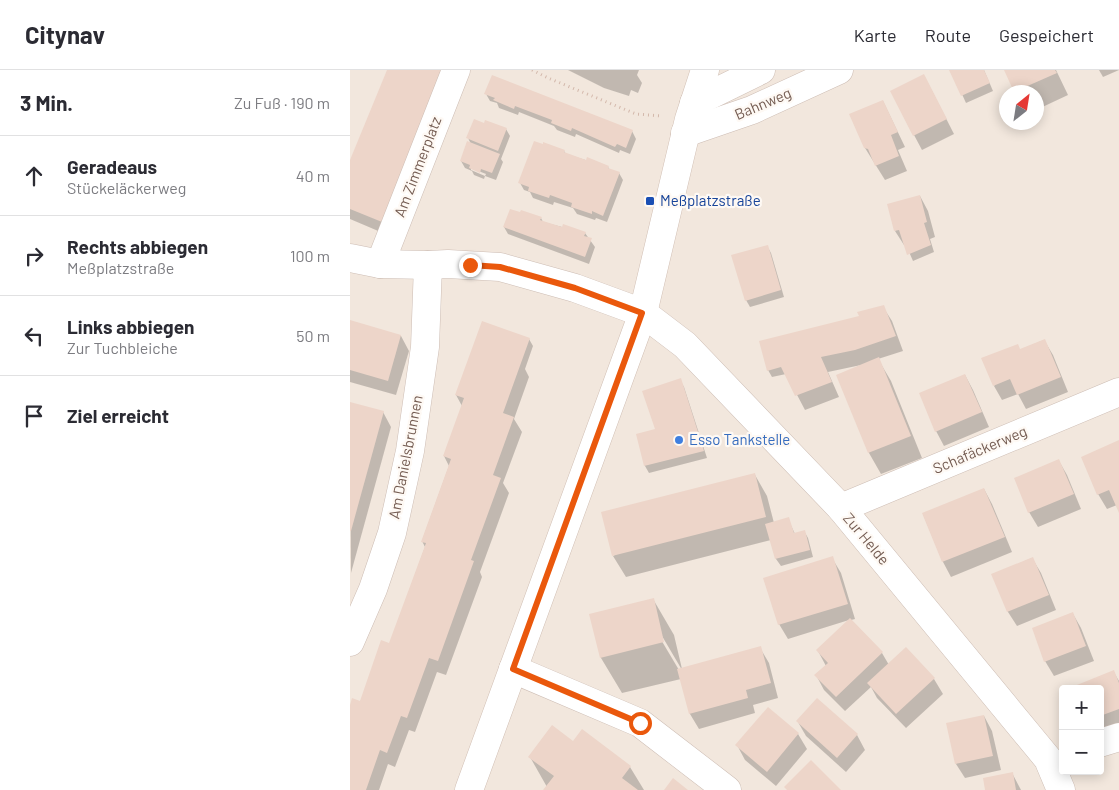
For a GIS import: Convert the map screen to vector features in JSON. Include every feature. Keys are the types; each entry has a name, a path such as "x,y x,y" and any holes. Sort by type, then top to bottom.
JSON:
{"street":[{"name":"Am Zimmerplatz","path":"380,264 456,70"},
{"path":"689,70 686,82 689,118"},
{"path":"469,790 642,313 689,118 705,70"},
{"path":"689,118 761,70"},
{"name":"Bahnweg","path":"689,118 752,110 839,70"},
{"name":"Zur Helde","path":"350,258 380,264 448,264 500,267 575,288 642,313 691,351 841,508 1056,757 1061,790"},
{"name":"Am Danielsbrunnen","path":"350,642 373,589 392,533 410,451 425,347 428,265"},
{"name":"Schafäckerweg","path":"841,508 1119,392"},
{"path":"513,669 640,723 727,790"},
{"path":"1104,742 1119,737"}],"path":[{"path":"532,70 636,114 689,118"}],"shaded area":[{"path":"350,70 1119,70 1119,790 350,790"}],"building":[{"path":"387,70 444,70 382,222 350,209 350,160"},
{"path":"949,70 984,70 990,83 961,96"},
{"path":"1004,70 1055,70 1057,73 1030,85 1011,85"},
{"path":"924,74 947,119 913,136 890,91"},
{"path":"492,75 633,130 626,148 617,144 615,147 572,128 571,131 551,123 552,120 515,106 514,109 493,100 495,98 484,94"},
{"path":"883,100 898,132 891,135 899,156 875,166 868,149 864,148 849,114"},
{"path":"474,119 484,123 485,120 507,128 498,151 466,138"},
{"path":"467,141 500,154 492,173 481,169 480,173 469,168 470,165 460,161"},
{"path":"534,141 543,144 543,142 565,150 564,152 586,160 587,157 620,172 603,216 592,211 592,214 571,207 572,203 550,195 549,198 528,191 529,187 518,183"},
{"path":"920,195 927,222 924,223 931,245 907,255 899,230 894,231 887,204"},
{"path":"510,209 520,212 521,210 542,217 540,220 562,227 563,224 586,232 584,236 592,238 585,257 503,227"},
{"path":"768,245 781,290 745,301 731,255"},
{"path":"884,305 896,336 855,350 821,357 832,382 795,396 781,367 767,371 759,341 859,316 857,312"},
{"path":"350,320 401,335 388,381 350,370"},
{"path":"482,321 530,338 503,413 514,417 493,475 501,478 471,560 474,561 438,661 429,658 407,718 401,716 387,753 380,750 366,790 350,790 350,705 352,698 360,701 381,640 389,643 426,543 421,542 451,459 443,456 464,398 455,395"},
{"path":"1045,339 1061,377 1017,395 1010,379 993,386 981,358 1018,344 1020,349"},
{"path":"879,357 911,436 868,453 836,375"},
{"path":"965,374 982,412 935,432 919,393"},
{"path":"681,378 704,451 644,466 636,434 655,429 642,391"},
{"path":"350,402 384,411 351,531 350,531"},
{"path":"1119,440 1119,513 1109,490 1097,495 1081,457"},
{"path":"1059,459 1074,494 1028,513 1014,478"},
{"path":"755,473 766,517 612,556 601,512"},
{"path":"984,488 1005,537 942,562 922,513"},
{"path":"789,517 794,533 805,530 810,550 775,559 765,524"},
{"path":"833,556 848,604 778,625 763,578"},
{"path":"1033,557 1049,595 1007,612 991,574"},
{"path":"654,598 664,642 600,658 589,614"},
{"path":"1073,612 1086,646 1044,662 1032,628"},
{"path":"850,618 883,652 836,697 814,675 828,663 816,650"},
{"path":"761,646 771,683 746,690 748,698 689,714 677,669"},
{"path":"906,647 935,678 896,714 867,683"},
{"path":"1114,670 1119,683 1119,709 1104,715 1104,685 1077,685"},
{"path":"817,698 858,734 837,758 796,721"},
{"path":"768,707 799,733 767,772 735,745"},
{"path":"984,715 993,756 955,764 946,723"},
{"path":"552,725 573,741 582,729 631,766 622,778 638,790 543,790 554,776 528,757"},
{"path":"811,760 841,790 787,790 784,787"},
{"path":"1013,772 1016,790 985,790 983,778"},
{"path":"673,778 688,790 664,790"}],"place":[{"name":"Meßplatzstraße","path":"650,201"},
{"name":"Esso Tankstelle","path":"679,440"}],"route":[{"path":"470,265 500,267 575,288 642,313 513,669 640,723"}]}
